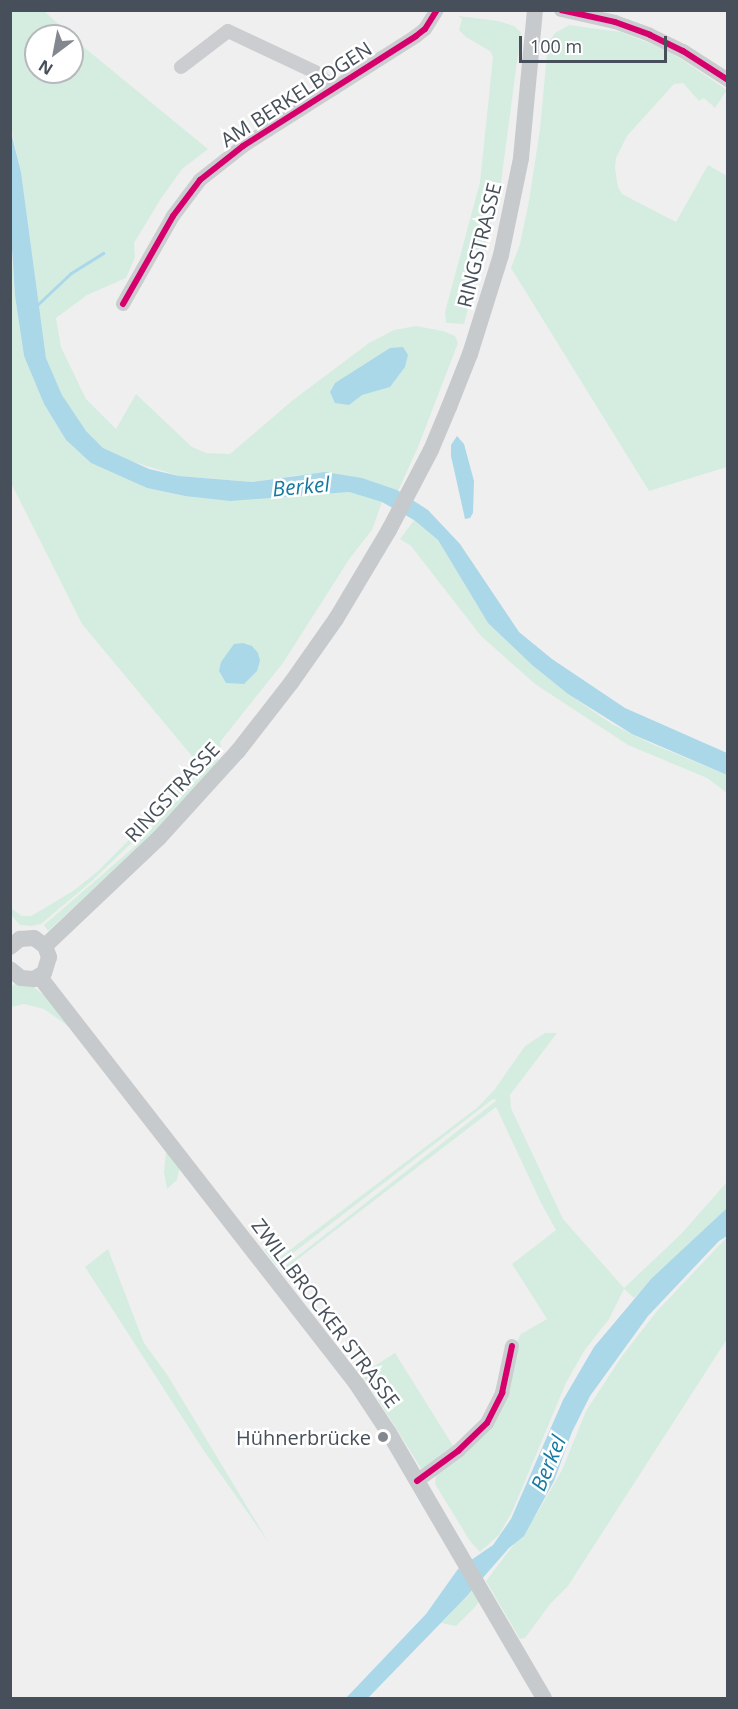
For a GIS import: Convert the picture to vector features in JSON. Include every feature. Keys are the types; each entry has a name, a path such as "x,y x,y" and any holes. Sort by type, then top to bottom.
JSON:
{"main road":[{"name":"RINGSTRASSE","path":"45,946 136,861 238,751 291,683 336,619 389,530 416,479 431,450 470,354 501,255 521,158 536,10"},
{"path":"11,971 27,979 39,976 49,962 45,946 34,938 12,942"},
{"name":"ZWILLBROCKER STRASSE","path":"39,976 356,1383 417,1481 544,1698"}],"street":[{"name":"AM BERKELBOGEN","path":"123,304 173,216 200,180 243,146 416,36 425,29 437,10"},
{"path":"561,10 615,22 650,35 683,51 728,80"},
{"path":"181,67 228,32 315,72 334,88"},
{"path":"417,1481 458,1451 487,1424 502,1393 512,1346"}],"green space":[{"path":"10,11 44,11 58,24 24,24 24,84 84,84 84,47 208,149 182,169 160,200 134,243 135,257 126,278 87,295 56,318 61,347 86,399 116,429 136,394 192,447 206,453 230,454 293,400 369,343 394,330 416,326 443,331 455,336 458,343 418,447 398,491 299,475 252,482 179,476 124,459 103,448 85,431 62,395 46,358 21,172 11,128"},
{"path":"458,16 498,21 514,26 521,32 500,190 464,324 446,323 445,312 480,182 493,57 490,51 466,37 459,30 462,19"},
{"path":"569,25 621,32 669,51 727,90 715,108 704,98 699,101 683,83 674,84 627,136 616,158 618,187 622,194 676,222 708,165 727,176 727,467 649,491 511,268 520,244 529,201 540,129 548,43 555,33"},
{"path":"10,234 15,296 24,356 44,404 66,440 91,463 147,488 185,496 349,492 382,502 372,530 350,558 283,663 220,742 221,747 212,760 168,808 92,881 41,924 31,926 20,925 11,915 11,908 22,916 31,916 73,891 98,871 201,767 82,624 11,483"},
{"path":"414,520 438,540 488,623 532,665 568,694 612,724 652,744 727,775 727,793 707,778 628,745 535,684 481,636 411,546 400,539"},
{"path":"217,758 221,763 178,812 48,931 44,925 133,848"},
{"path":"19,982 31,985 50,1000 180,1165 177,1180 167,1189 164,1172 166,1151 68,1026 44,1009 24,1004 11,1007 11,986"},
{"path":"545,1033 557,1033 510,1095 511,1108 563,1219 624,1288 681,1234 727,1182 727,1208 634,1298 624,1289 609,1319 584,1351 566,1383 512,1512 499,1535 480,1552 470,1541 435,1484 436,1473 489,1426 513,1349 521,1334 547,1319 512,1264 556,1230 496,1107 282,1272 280,1270 497,1100 493,1099 280,1263 276,1265 264,1250 269,1247 278,1259 478,1107 495,1089 525,1046"},
{"path":"727,1237 727,1339 568,1586 551,1603 525,1638 520,1639 486,1581 536,1515 562,1470 586,1411 622,1356 657,1311"},
{"path":"108,1249 144,1343 168,1376 269,1543 202,1448 85,1267"},
{"path":"395,1353 454,1448 421,1469 362,1374"},
{"path":"475,1588 481,1598 476,1606 456,1626 441,1623"}],"water":[{"name":"Berkel","path":"10,128 21,172 46,358 62,395 86,431 103,448 149,469 179,476 252,482 325,472 362,478 397,490 428,510 460,544 519,632 552,659 625,708 727,753 727,775 632,734 568,694 532,665 488,623 438,540 414,520 382,502 349,492 230,501 185,496 147,488 91,463 66,440 44,404 24,356 15,296 11,234"},
{"path":"403,347 408,355 405,367 390,387 362,395 349,405 335,403 330,392 335,383 390,348"},
{"path":"457,436 464,444 474,481 473,513 470,518 465,519 451,456 451,445"},
{"path":"243,643 252,646 258,653 260,661 257,671 244,684 226,683 219,671 221,662 234,644"},
{"name":"Berkel","path":"727,1208 727,1236 719,1241 648,1316 590,1396 572,1432 554,1481 524,1536 509,1548 467,1596 368,1698 346,1698 426,1614 458,1569 493,1545 511,1519 563,1400 594,1347 652,1278"}],"waterway":[{"path":"37,305 71,273 103,253"}],"cycle path":[{"path":"123,304 173,216 200,180 243,146 416,36 425,29 437,10"},
{"path":"561,10 615,22 650,35 683,51 728,80"},
{"path":"417,1481 458,1451 487,1423 502,1393 512,1346"}],"place":[{"name":"Hühnerbrücke","path":"383,1437"}]}
